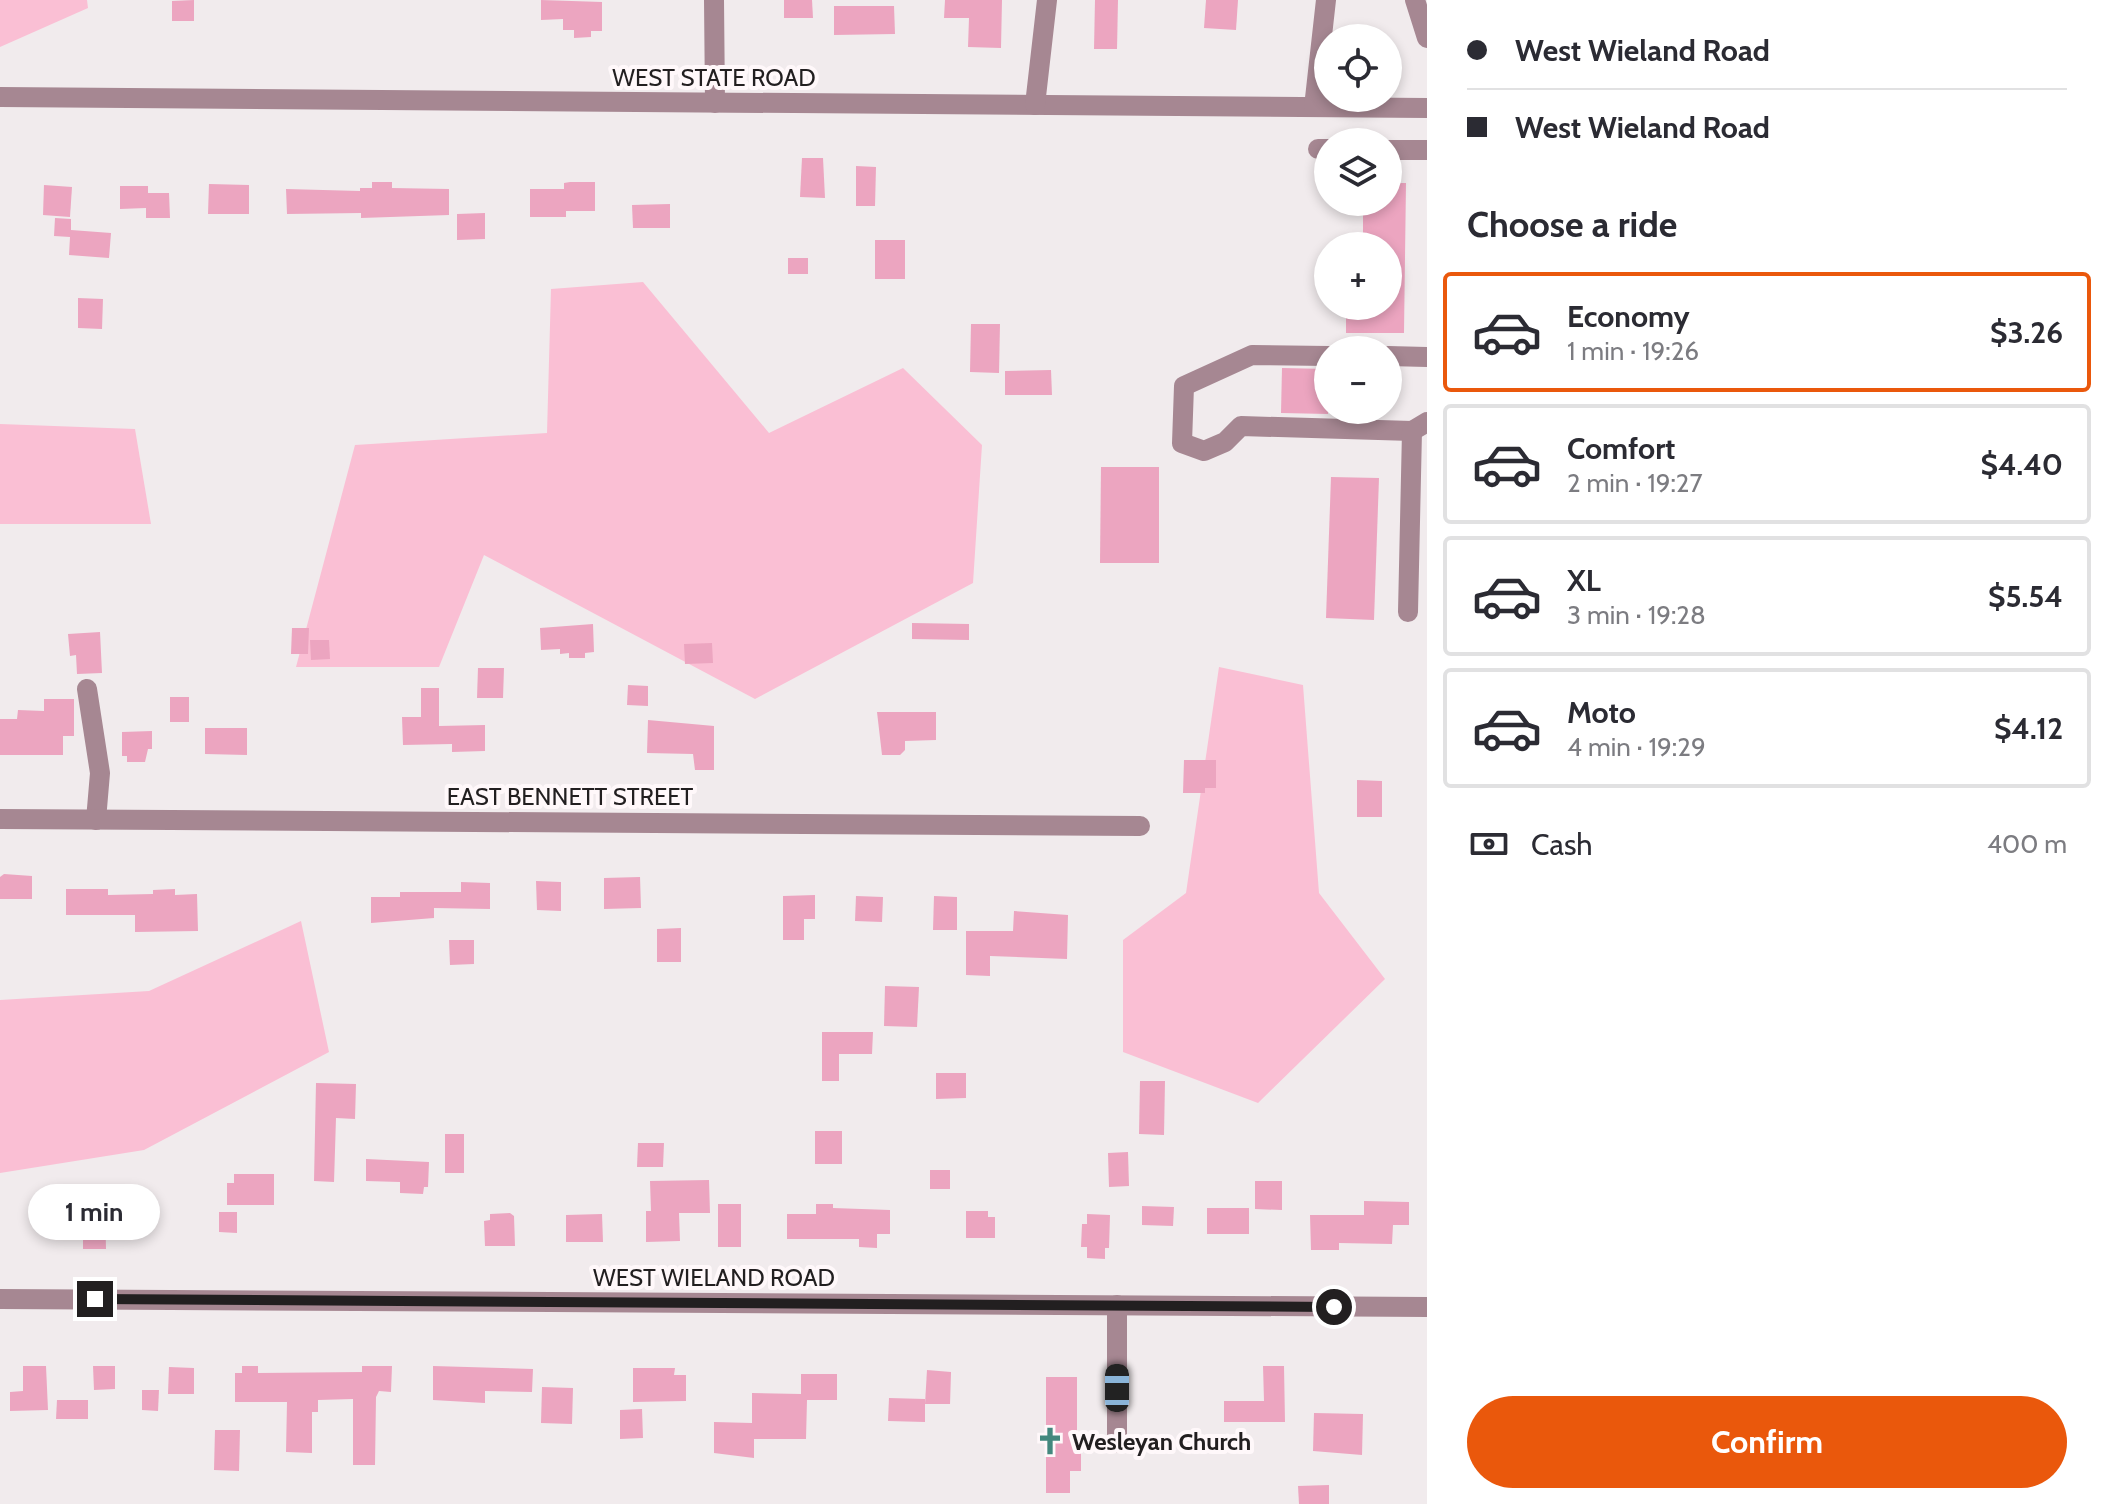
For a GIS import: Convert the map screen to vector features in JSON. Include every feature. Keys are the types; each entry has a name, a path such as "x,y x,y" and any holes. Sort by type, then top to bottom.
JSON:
{"street":[{"path":"714,0 715,103"},
{"path":"1035,105 1047,0"},
{"path":"1323,24 1326,0"},
{"path":"1415,0 1427,38"},
{"name":"WEST STATE ROAD","path":"0,97 1314,107"},
{"name":"WEST STATE ROAD","path":"1402,108 1427,108"},
{"path":"1402,150 1427,150"},
{"path":"1314,356 1252,355 1184,386 1182,443 1204,451 1225,442 1241,426 1420,427 1408,612"},
{"path":"1402,356 1427,357"},
{"path":"87,689 100,773 96,820"},
{"name":"EAST BENNETT STREET","path":"0,819 1140,826"},
{"name":"WEST WIELAND ROAD","path":"0,1299 1427,1307"},
{"path":"1117,1305 1117,1443"}],"shaded area":[{"path":"0,0 87,0 88,8 0,47"},
{"path":"643,282 769,433 903,368 982,445 973,583 755,699 484,555 439,667 296,667 355,445 547,433 551,289"},
{"path":"0,424 135,429 151,524 0,524"},
{"path":"1219,667 1303,685 1319,893 1385,979 1258,1103 1123,1052 1123,940 1186,893"},
{"path":"301,921 329,1052 144,1150 0,1173 0,1000 149,991"}],"building":[{"path":"194,0 194,21 172,21 172,1"},
{"path":"541,0 602,2 602,31 591,31 591,37 574,38 574,30 563,30 563,19 541,20"},
{"path":"784,0 812,0 813,18 784,18"},
{"path":"945,0 1002,0 1001,48 968,47 969,18 944,18"},
{"path":"1095,0 1118,0 1117,49 1094,49"},
{"path":"1206,0 1238,0 1236,30 1204,28"},
{"path":"834,6 894,6 895,34 834,35"},
{"path":"802,158 823,158 825,198 800,197"},
{"path":"856,166 876,167 875,206 856,206"},
{"path":"372,182 392,182 392,188 449,189 449,215 361,218 361,213 287,214 286,189 360,191 360,188 372,188"},
{"path":"595,182 595,211 566,211 566,217 530,217 530,189 564,189 564,183"},
{"path":"1402,183 1406,183 1404,333 1346,333 1346,320 1402,320 1402,232 1363,232 1363,216 1402,216"},
{"path":"209,184 249,185 249,214 208,214"},
{"path":"44,185 72,187 70,217 43,215"},
{"path":"120,186 148,186 148,193 169,193 170,218 146,218 146,208 120,209"},
{"path":"670,204 670,228 633,228 632,205"},
{"path":"485,213 485,239 457,240 457,214"},
{"path":"55,218 71,219 71,230 111,233 109,258 69,255 70,237 54,236"},
{"path":"875,240 905,240 905,279 875,279"},
{"path":"788,258 808,258 808,274 788,274"},
{"path":"78,298 103,299 102,329 78,328"},
{"path":"971,324 1000,324 999,373 970,372"},
{"path":"1282,368 1314,369 1314,414 1281,413"},
{"path":"1051,370 1052,395 1005,395 1005,371"},
{"path":"1101,467 1159,467 1159,563 1100,563"},
{"path":"1331,477 1379,478 1374,620 1326,618"},
{"path":"912,623 969,624 969,640 912,639"},
{"path":"593,624 594,652 585,653 585,658 569,658 569,653 560,654 560,649 541,650 540,628"},
{"path":"292,628 309,628 308,654 291,654"},
{"path":"100,632 102,673 77,674 76,655 70,656 68,634"},
{"path":"310,640 329,640 330,659 311,660"},
{"path":"712,643 713,663 685,664 684,644"},
{"path":"478,668 504,668 503,698 477,698"},
{"path":"628,685 648,686 648,706 627,705"},
{"path":"421,688 439,688 439,726 485,725 485,751 452,752 452,744 403,745 402,717 421,717"},
{"path":"170,697 189,697 189,722 170,722"},
{"path":"44,699 74,699 74,736 63,736 63,755 0,755 0,719 17,719 18,710 44,711"},
{"path":"877,712 936,712 936,740 905,741 905,750 900,755 882,755"},
{"path":"648,720 714,726 714,770 695,770 693,754 647,753"},
{"path":"205,728 247,728 247,755 205,754"},
{"path":"152,731 152,749 148,749 145,762 127,762 127,756 122,756 122,732"},
{"path":"1184,760 1216,760 1216,788 1205,788 1205,793 1183,793"},
{"path":"1357,780 1382,781 1382,817 1357,817"},
{"path":"4,874 32,876 32,899 0,899 0,877"},
{"path":"640,877 641,908 604,909 604,878"},
{"path":"536,881 561,882 561,911 537,910"},
{"path":"461,882 490,883 490,909 434,908 434,918 371,923 371,897 400,897 400,892 461,892"},
{"path":"66,889 108,889 108,895 153,894 153,890 175,889 175,895 197,894 198,931 135,932 135,915 66,915"},
{"path":"815,895 815,919 804,919 804,940 783,940 783,896"},
{"path":"856,896 883,897 882,922 855,921"},
{"path":"934,896 957,897 957,930 933,930"},
{"path":"1014,911 1068,915 1067,959 990,956 990,976 966,975 966,931 1013,931"},
{"path":"681,928 681,962 657,962 657,929"},
{"path":"449,940 474,940 474,964 450,965"},
{"path":"885,986 919,987 917,1027 884,1026"},
{"path":"822,1032 873,1032 872,1054 839,1054 839,1081 822,1081"},
{"path":"936,1073 966,1073 966,1098 936,1099"},
{"path":"1140,1081 1165,1081 1164,1135 1139,1134"},
{"path":"316,1083 356,1084 355,1119 336,1118 334,1182 314,1181"},
{"path":"815,1131 842,1131 842,1164 815,1164"},
{"path":"445,1134 464,1134 464,1173 445,1173"},
{"path":"638,1143 664,1143 663,1167 637,1167"},
{"path":"1128,1152 1129,1186 1109,1187 1108,1153"},
{"path":"366,1159 429,1162 428,1187 424,1187 423,1194 400,1193 400,1182 366,1181"},
{"path":"930,1170 950,1170 950,1189 930,1189"},
{"path":"234,1174 274,1174 274,1205 227,1205 227,1183 234,1183"},
{"path":"709,1180 710,1213 679,1213 680,1241 646,1242 646,1211 651,1211 650,1181"},
{"path":"1255,1181 1282,1181 1282,1210 1255,1209"},
{"path":"96,1184 112,1184 112,1205 105,1205 106,1249 83,1249 83,1211 85,1205 96,1205"},
{"path":"1364,1201 1409,1202 1409,1225 1393,1225 1392,1244 1339,1243 1339,1250 1311,1250 1310,1215 1364,1215"},
{"path":"718,1204 741,1204 741,1247 718,1247"},
{"path":"816,1204 833,1204 833,1208 890,1210 890,1234 877,1234 877,1248 859,1247 859,1239 787,1239 787,1214 816,1214"},
{"path":"1142,1206 1174,1207 1173,1226 1142,1225"},
{"path":"1207,1208 1249,1208 1249,1234 1207,1234"},
{"path":"966,1211 988,1211 988,1217 995,1217 995,1238 966,1238"},
{"path":"219,1212 237,1212 237,1233 219,1232"},
{"path":"510,1213 514,1216 515,1246 485,1246 484,1221 490,1220 490,1214"},
{"path":"602,1214 603,1242 566,1242 566,1215"},
{"path":"1087,1214 1110,1215 1109,1248 1105,1248 1105,1259 1087,1258 1087,1247 1081,1247 1082,1224 1087,1224"},
{"path":"23,1366 46,1366 48,1410 10,1411 10,1392 23,1391"},
{"path":"93,1366 115,1366 115,1389 94,1390"},
{"path":"242,1366 258,1366 258,1373 362,1372 362,1366 392,1366 391,1392 379,1391 376,1397 375,1465 353,1465 353,1399 318,1400 318,1412 312,1412 312,1453 286,1452 287,1402 235,1402 235,1373 242,1373"},
{"path":"433,1366 533,1369 532,1392 485,1391 485,1403 433,1400"},
{"path":"1263,1366 1284,1366 1285,1422 1224,1422 1224,1401 1264,1401"},
{"path":"169,1367 194,1368 194,1394 168,1394"},
{"path":"633,1368 675,1368 674,1375 686,1375 686,1401 633,1402"},
{"path":"927,1370 951,1372 950,1404 925,1404"},
{"path":"801,1374 837,1374 837,1400 807,1400 806,1439 754,1439 754,1458 714,1453 714,1422 752,1423 752,1393 801,1394"},
{"path":"1046,1377 1077,1377 1077,1452 1081,1452 1081,1471 1070,1471 1070,1493 1046,1493"},
{"path":"542,1387 573,1388 572,1424 541,1423"},
{"path":"142,1390 159,1390 158,1411 142,1410"},
{"path":"889,1398 925,1399 925,1422 888,1421"},
{"path":"57,1400 88,1400 88,1419 56,1419"},
{"path":"642,1409 643,1438 620,1439 620,1410"},
{"path":"1314,1413 1363,1414 1362,1455 1313,1451"},
{"path":"215,1430 240,1430 239,1471 214,1470"},
{"path":"1329,1485 1329,1504 1299,1504 1298,1486"}],"place":[{"name":"Wesleyan Church","path":"1050,1441"}],"route":[{"path":"95,1299 1334,1307"}]}
